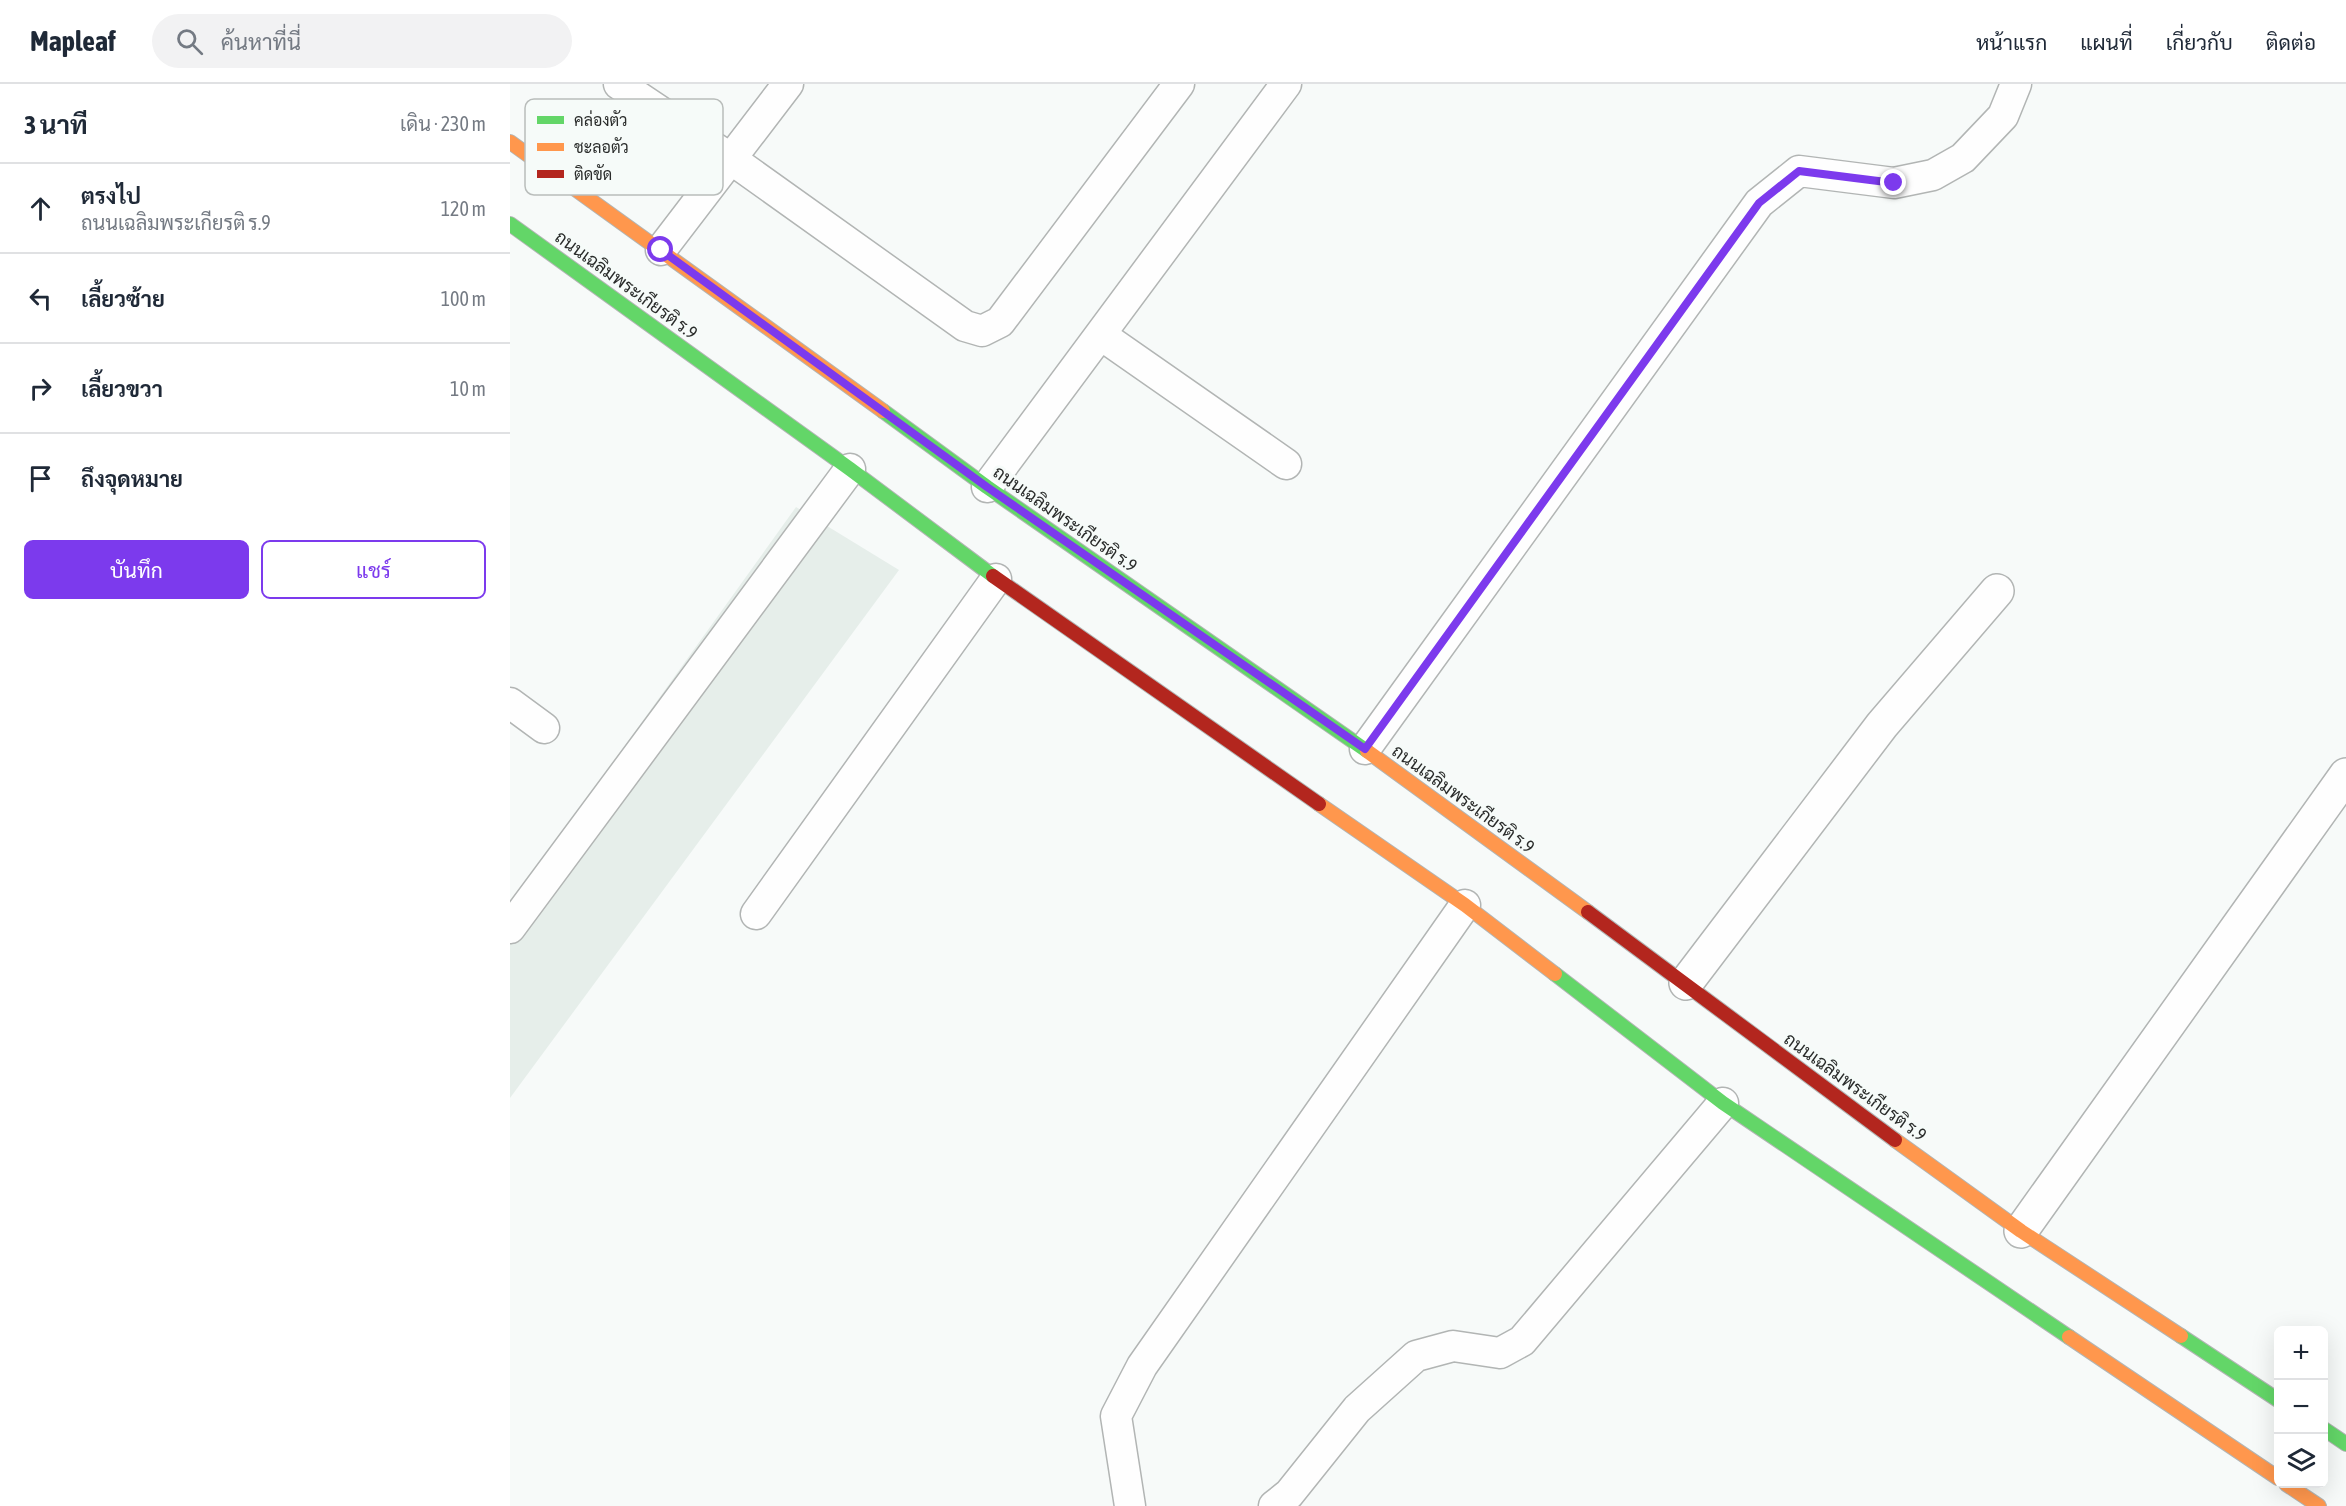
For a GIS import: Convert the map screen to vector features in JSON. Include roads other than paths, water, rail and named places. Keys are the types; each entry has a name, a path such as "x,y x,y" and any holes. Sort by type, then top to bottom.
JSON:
{"main road":[{"name":"ถนนเฉลิมพระเกียรติ ร.9","path":"510,142 525,153"},
{"name":"ถนนเฉลิมพระเกียรติ ร.9","path":"584,195 987,487 1365,749 2021,1231 2274,1397"},
{"name":"ถนนเฉลิมพระเกียรติ ร.9","path":"510,224 850,469 996,579 1465,905 1723,1102 2274,1475"},
{"path":"2328,1432 2346,1444"},
{"path":"2292,1488 2319,1506"}],"street":[{"path":"1686,983 1882,725 1997,591"},
{"path":"2021,1231 2346,775"}],"lane":[{"path":"619,84 641,99"},
{"path":"723,169 788,84"},
{"path":"723,154 965,326 982,331 1000,322 1179,84"},
{"path":"987,487 1286,84"},
{"path":"1365,749 1759,203 1799,171 1894,183 1933,175 1963,158 2003,116 2016,84"},
{"path":"661,250 703,195"},
{"path":"1101,335 1286,464"},
{"path":"510,928 850,469"},
{"path":"756,914 996,579"},
{"path":"510,703 544,728"},
{"path":"1130,1506 1116,1416 1142,1366 1465,905"},
{"path":"1274,1506 1288,1494 1356,1409 1416,1356 1453,1346 1500,1353 1522,1341 1723,1102"}]}
